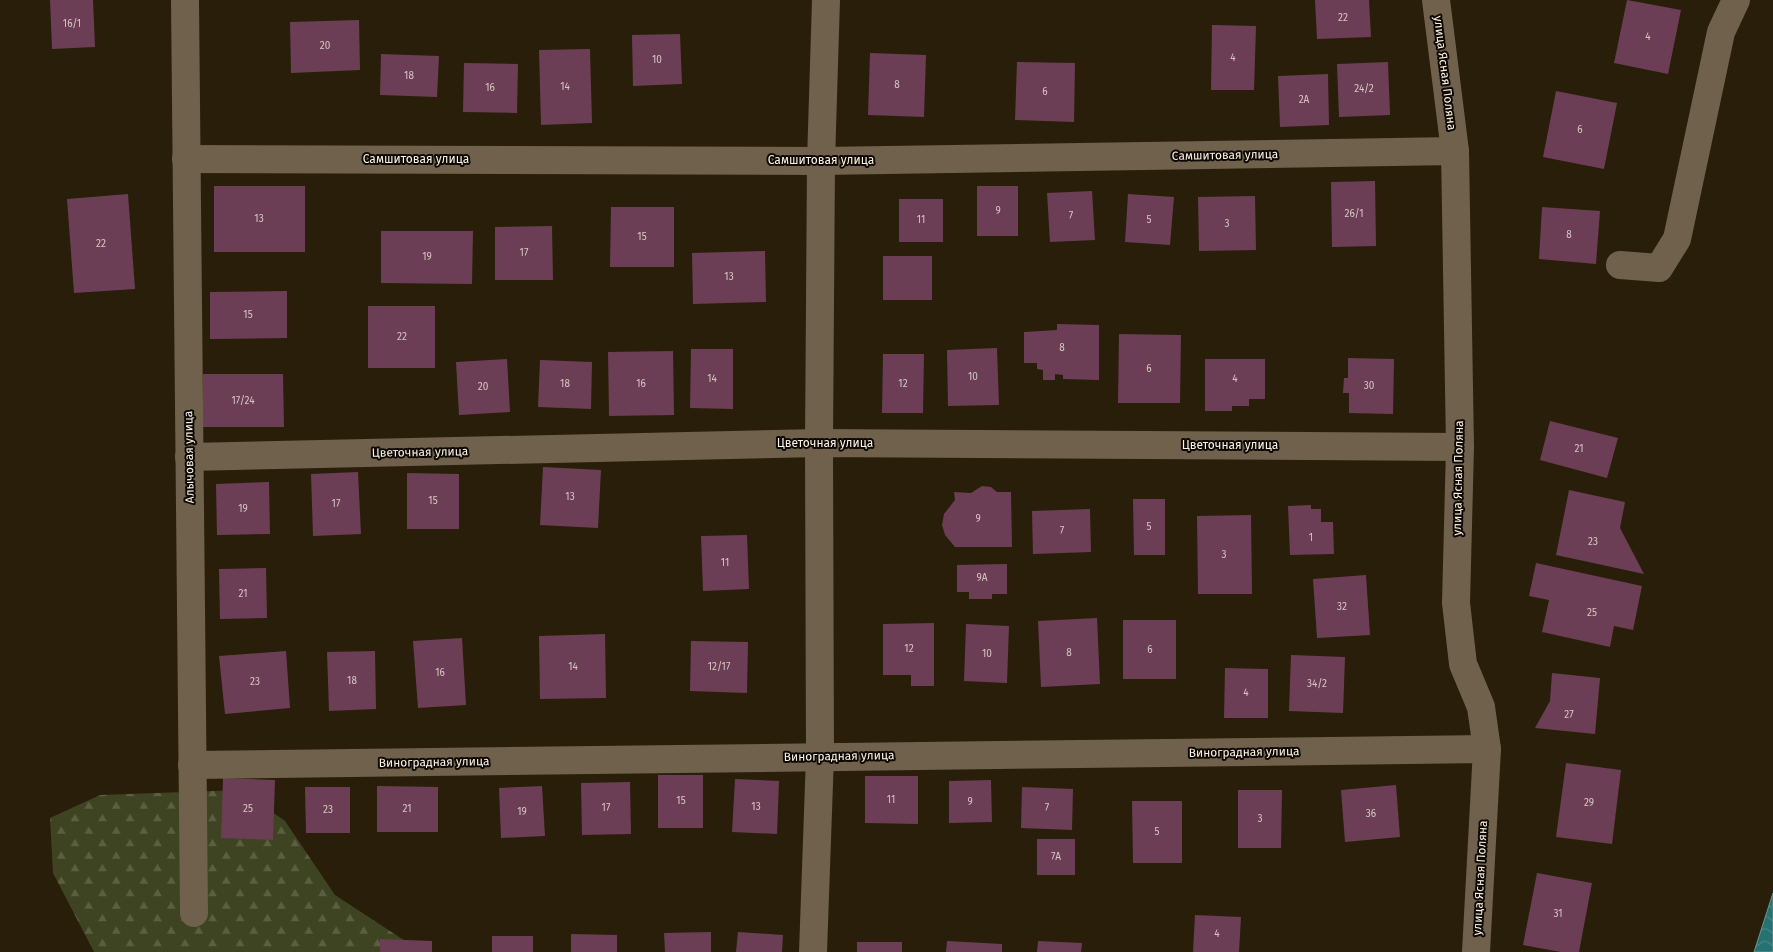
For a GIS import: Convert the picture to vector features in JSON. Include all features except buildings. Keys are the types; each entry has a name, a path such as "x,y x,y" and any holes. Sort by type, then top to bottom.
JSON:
{"street":[{"name":"Алычовая улица","path":"185,0 194,913"},
{"path":"813,952 820,756 820,161 826,0"},
{"name":"улица Ясная Поляна","path":"1436,0 1454,152 1460,446 1456,603 1463,664 1481,707 1487,749 1476,952"},
{"path":"1620,264 1659,268 1677,239 1721,32 1736,0"},
{"name":"Самшитовая улица","path":"186,159 820,161 1454,152"},
{"name":"Цветочная улица","path":"189,457 819,442 1460,446"},
{"name":"Виноградная улица","path":"192,765 1487,749"}],"green space":[{"path":"241,790 285,821 335,895 422,952 94,952 53,873 50,818 100,795"}],"water":[{"path":"1773,893 1773,952 1754,952"}]}
